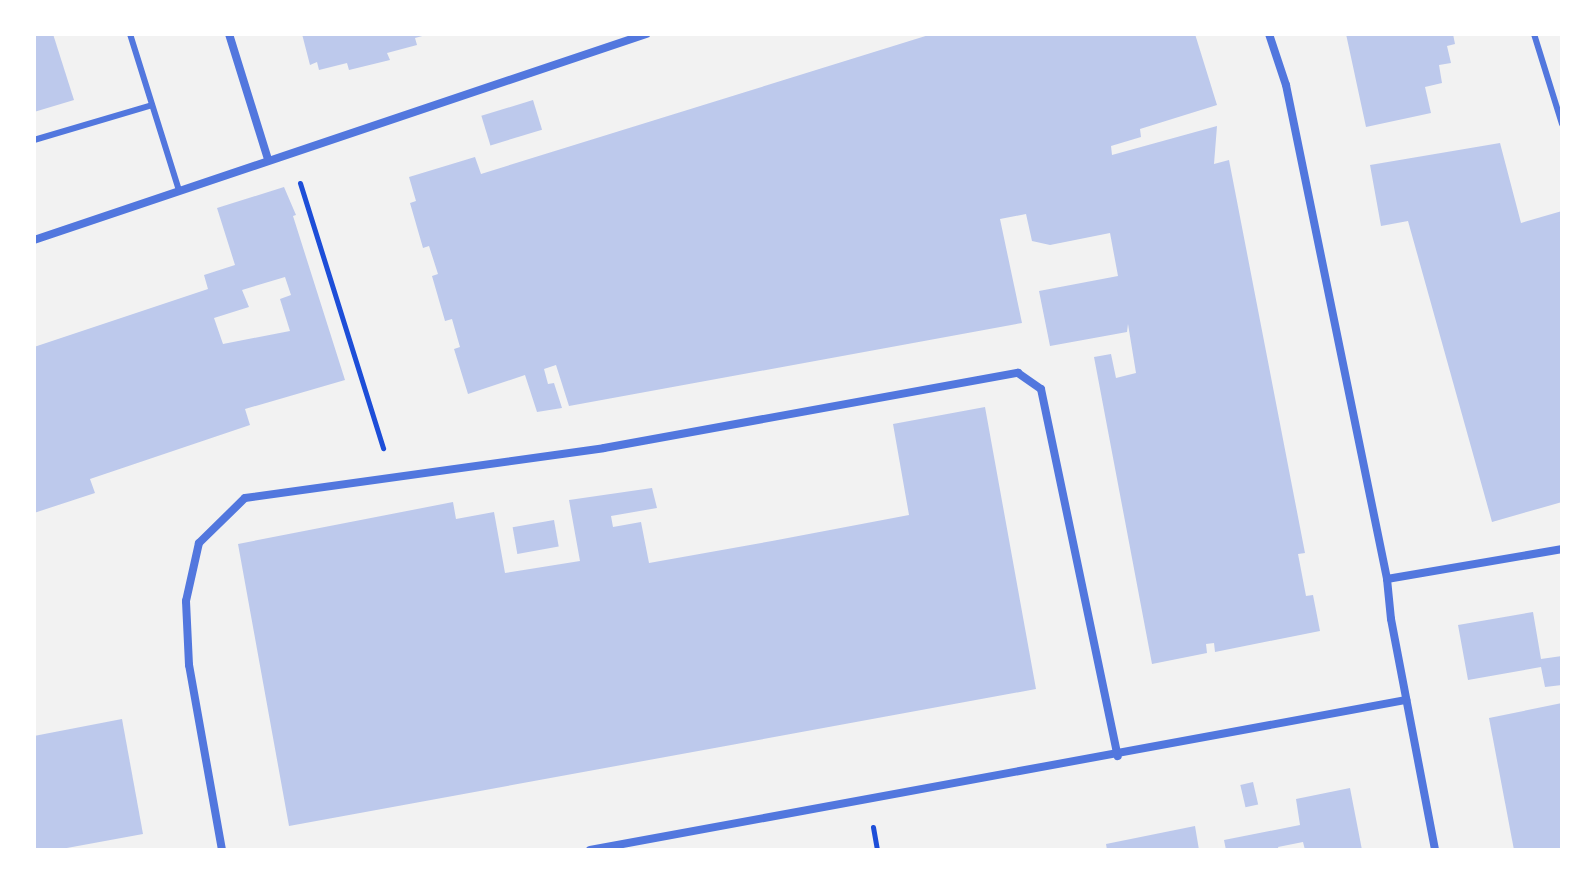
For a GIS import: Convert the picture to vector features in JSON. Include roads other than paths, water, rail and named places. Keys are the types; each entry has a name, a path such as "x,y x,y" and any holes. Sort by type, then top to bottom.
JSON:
{"street":[{"path":"229,34 268,159"},
{"path":"34,240 646,34"},
{"path":"1269,34 1286,85 1387,579 1435,850"},
{"path":"222,850 189,665 186,601 199,543 245,498 604,448 1018,373 1041,389 1118,756"},
{"path":"1387,579 1562,549"},
{"path":"590,850 1118,756 1406,700"}],"lane":[{"path":"130,34 179,190"},
{"path":"1534,34 1562,124"},
{"path":"34,140 152,105"}]}
